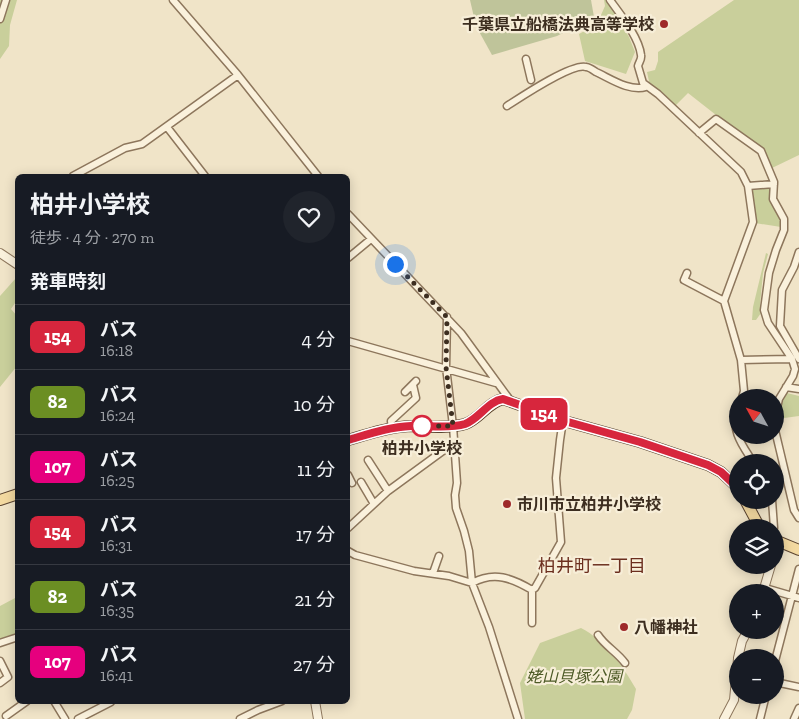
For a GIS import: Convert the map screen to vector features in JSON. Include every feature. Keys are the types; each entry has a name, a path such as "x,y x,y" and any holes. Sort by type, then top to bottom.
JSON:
{"main road":[{"path":"350,439 392,428 453,426 472,420 495,402 503,399 563,420 647,444 708,465 721,472 729,480"},
{"path":"0,500 15,495"},
{"path":"784,544 799,550"}],"street":[{"path":"0,19 6,0"},
{"path":"173,0 238,76 316,174"},
{"path":"610,0 636,41 642,57 638,66 643,84 658,94 741,172 748,186 753,222 724,301 741,360 744,389"},
{"path":"526,59 531,80"},
{"path":"507,106 546,82 577,67 585,66 614,81 639,89 646,87"},
{"path":"77,174 125,148 142,144 238,76"},
{"path":"699,133 716,119 761,151 774,184 773,199 784,219 784,230 769,273 764,310 768,323 796,359"},
{"path":"166,127 203,174"},
{"path":"748,186 774,184"},
{"path":"350,216 447,317 472,346 510,401"},
{"path":"350,256 371,239"},
{"path":"784,390 793,376 797,351 780,326 782,290 794,267 799,252"},
{"path":"0,253 15,263"},
{"path":"686,273 684,280 724,301"},
{"path":"447,317 446,367 453,426 457,483 456,508 467,544 472,584 518,719"},
{"path":"350,342 446,367 496,383"},
{"path":"741,360 796,359"},
{"path":"392,428 391,422 416,398 414,383 405,392"},
{"path":"786,387 799,389"},
{"path":"532,623 532,590 535,588 561,542 556,478 563,420"},
{"path":"350,526 388,491 454,442"},
{"path":"368,460 388,491"},
{"path":"784,465 794,510 799,518"},
{"path":"350,479 352,483"},
{"path":"361,482 374,504"},
{"path":"350,552 414,571 449,576 472,584"},
{"path":"433,573 440,556"},
{"path":"779,649 796,597 799,569"},
{"path":"472,584 478,580 508,577 532,590"},
{"path":"598,635 610,648 618,653 625,663"},
{"path":"0,643 15,638"},
{"path":"0,661 8,678 0,682"},
{"path":"784,684 799,687"},
{"path":"6,716 23,704"},
{"path":"56,704 65,719"},
{"path":"78,719 107,704"},
{"path":"240,719 274,704"},
{"path":"316,704 318,719"},
{"path":"724,719 732,704"},
{"path":"760,719 764,704"},
{"path":"794,719 799,708"}],"green space":[{"path":"0,0 17,0 10,25 9,46 0,59"},
{"path":"470,0 591,0 594,17 557,36 492,55 476,26"},
{"path":"604,0 608,0 629,37 635,52 626,74 585,61 579,34 597,24 605,6"},
{"path":"734,0 799,0 799,155 772,168 762,148 688,93 675,106 663,93 650,86 647,72 655,70 658,52"},
{"path":"770,188 772,204 781,220 781,227 755,223 751,190"},
{"path":"766,253 768,254 763,273 761,313 756,320 752,320 753,307"},
{"path":"15,279 15,303 11,309 15,314 15,368 0,387 0,296"},
{"path":"787,393 799,396 799,416 784,418 784,399"},
{"path":"15,598 15,634 0,640 0,606"},
{"name":"姥山貝塚公園","path":"581,628 606,647 625,671 636,689 632,710 627,719 525,719 520,683 540,643"}],"bus line":[{"name":"154","path":"350,439 392,428 464,424 495,402 503,399 568,422 674,453 715,468 729,479"}],"place":[{"name":"千葉県立船橋法典高等学校","path":"664,24"},
{"name":"柏井小学校","path":"422,426"},
{"name":"市川市立柏井小学校","path":"507,504"},
{"name":"八幡神社","path":"624,627"}],"district":[{"name":"柏井町一丁目","path":"592,566"}],"route":[{"path":"395,264 447,317 446,367 453,426 422,426"}]}
